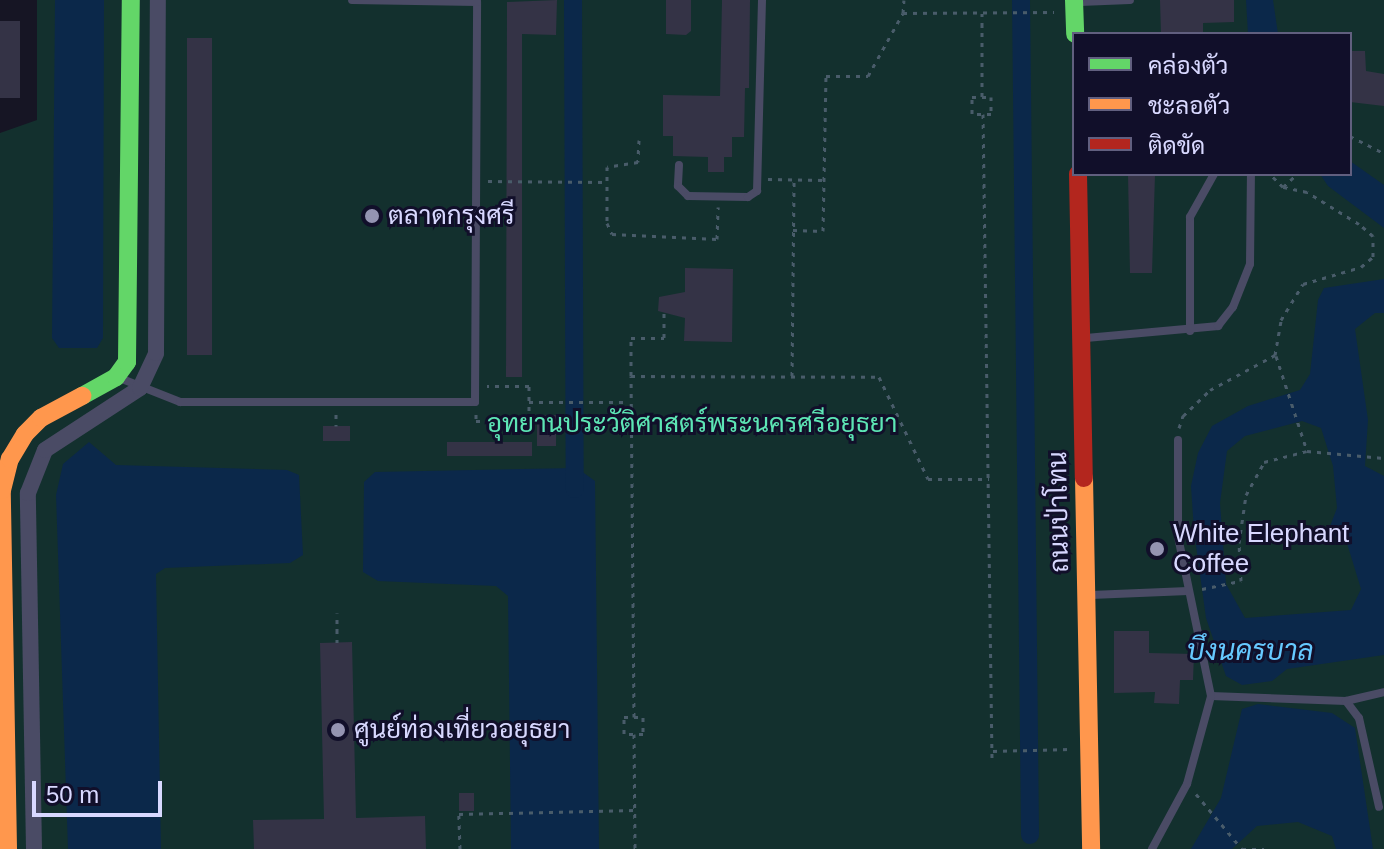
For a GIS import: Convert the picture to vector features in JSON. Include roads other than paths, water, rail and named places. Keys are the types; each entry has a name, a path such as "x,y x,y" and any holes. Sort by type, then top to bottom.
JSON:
{"street":[{"path":"8,849 2,490 10,459 25,434 41,418 116,377 130,347 131,0"},
{"path":"34,849 28,493 34,469 57,439 140,388 156,353 158,0"},
{"path":"1074,1 1075,32"},
{"name":"ถนนป่าโทน","path":"1078,176 1091,849"}],"lane":[{"path":"116,377 180,402 475,402 477,2 352,0"},
{"path":"679,165 678,186 688,196 748,197 757,191 760,179 762,0"},
{"path":"1074,1 1130,0"},
{"path":"1190,331 1190,217 1213,176"},
{"path":"1082,339 1218,326 1233,307 1250,264 1251,176"},
{"path":"1152,849 1187,784 1211,696 1192,591 1178,536 1178,440"},
{"path":"1087,595 1192,591"},
{"path":"1211,696 1346,701 1384,692"},
{"path":"1346,701 1359,718 1379,807"}],"water":[{"path":"55,0 104,0 103,338 97,348 59,348 52,338"},
{"path":"1246,0 1273,0 1278,32 1248,32"},
{"path":"1352,162 1384,185 1384,228 1328,186 1321,176 1352,176"},
{"name":"บึงนครบาล","path":"1384,279 1384,313 1375,313 1355,329 1368,420 1365,466 1384,476 1384,655 1287,669 1272,681 1242,685 1226,676 1206,618 1191,486 1198,453 1212,426 1248,406 1300,390 1310,374 1318,300 1324,288","holes":["1302,421 1321,428 1333,466 1337,508 1327,534 1346,540 1361,589 1351,610 1245,618 1226,584 1220,503 1227,451 1245,436"]},
{"path":"89,442 116,465 287,470 299,475 303,555 290,563 165,568 156,574 161,849 68,849 56,495 63,464"},
{"path":"577,468 595,481 599,849 511,849 508,596 496,586 378,581 363,572 364,482 375,472"},
{"name":"บึงนครบาล","path":"1258,704 1332,713 1355,728 1373,849 1336,849 1332,836 1298,822 1257,826 1232,849 1191,849 1221,798 1242,709"}],"waterway":[{"path":"573,0 575,489"},
{"path":"1021,0 1030,835"}],"place":[{"name":"ตลาดกรุงศรี","path":"372,216"},
{"name":"White Elephant Coffee","path":"1157,549"},
{"name":"ศูนย์ท่องเที่ยวอยุธยา","path":"338,730"}],"park label":[{"name":"อุทยานประวัติศาสตร์พระนครศรีอยุธยา","path":"692,424"}]}
